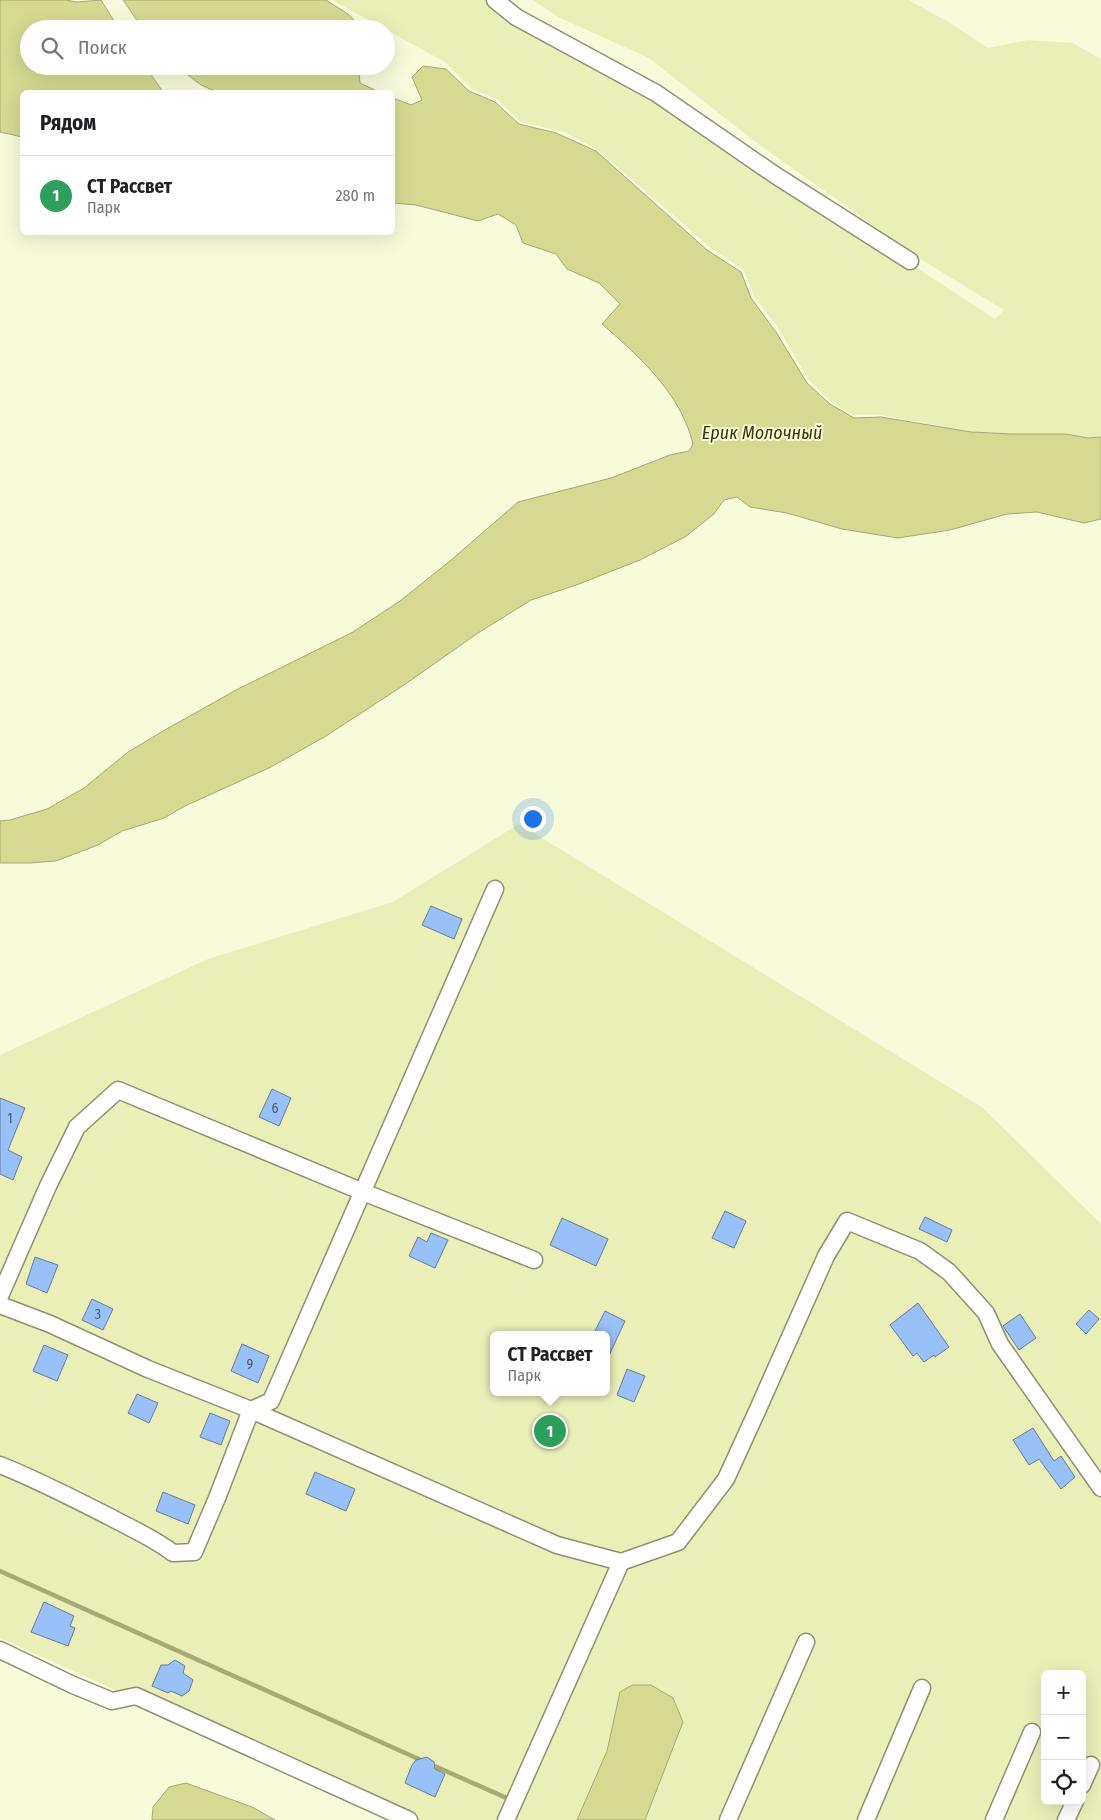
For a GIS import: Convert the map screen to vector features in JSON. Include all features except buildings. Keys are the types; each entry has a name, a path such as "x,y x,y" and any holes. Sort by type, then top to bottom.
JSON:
{"street":[{"path":"496,0 516,17 656,93 775,175 910,261"},
{"path":"0,1465 70,1497 161,1544 173,1553 194,1552 251,1410 271,1401 496,889"},
{"path":"0,1296 48,1186 77,1127 118,1090 534,1260"},
{"path":"0,1305 50,1324 148,1369 251,1410 557,1545 621,1562 678,1542 726,1479 826,1256 847,1221 920,1250 949,1272 986,1313 1000,1344 1101,1488"},
{"path":"506,1820 621,1562"},
{"path":"728,1820 806,1642"},
{"path":"0,1650 73,1685 112,1701 136,1696 409,1820"},
{"path":"866,1820 922,1688"},
{"path":"994,1820 1032,1732"},
{"path":"1086,1776 1091,1765"},
{"path":"1066,1820 1073,1805"}],"shaded area":[{"path":"332,0 493,0 656,94 995,319 1004,310 922,260 753,140 649,58 558,17 533,0 908,0 947,21 988,48 1028,40 1073,43 1101,59 1101,437 1088,438 1066,434 971,432 881,415 853,415 830,401 808,379 777,326 754,296 744,270 711,248 598,150 564,132 521,122 497,99 472,89 445,62 395,35 395,20 368,20"},
{"path":"519,824 983,1108 1101,1224 1101,1820 404,1820 0,1638 0,1055 208,959 393,902"}],"water":[{"path":"0,0 66,0 77,2 101,0 113,20 20,20 20,75 151,75 162,90 20,90 20,137 0,132"},
{"path":"123,0 326,0 354,20 137,20"},
{"name":"Ерик Молочный","path":"423,66 446,69 469,91 495,102 519,124 556,133 596,151 707,250 741,272 751,298 776,332 807,383 830,404 854,418 881,417 971,432 1066,434 1088,438 1101,437 1101,519 1084,523 1037,512 1007,514 950,530 898,538 842,529 787,513 750,507 737,497 724,500 714,514 685,537 640,560 579,584 531,600 478,633 404,685 326,736 271,767 185,806 164,818 122,831 98,845 56,861 0,863 0,821 10,820 47,809 84,788 128,752 163,731 238,689 353,632 400,601 518,502 611,478 670,455 689,451 693,444 679,409 669,393 644,363 602,324 620,304 599,283 567,269 556,254 523,243 516,225 498,214 478,221 416,205 395,203 395,99 411,105 422,100 412,77"},
{"path":"188,75 359,75 360,83 375,90 212,90 201,85"},
{"path":"632,1685 651,1685 673,1698 683,1722 645,1820 577,1820 607,1751 620,1692"},
{"path":"186,1783 252,1807 275,1820 152,1820 153,1807 169,1787"}],"waterway":[{"path":"0,1571 423,1761"},
{"path":"430,1764 511,1800"}],"place":[{"name":"СТ Рассвет","path":"550,1431"}]}
